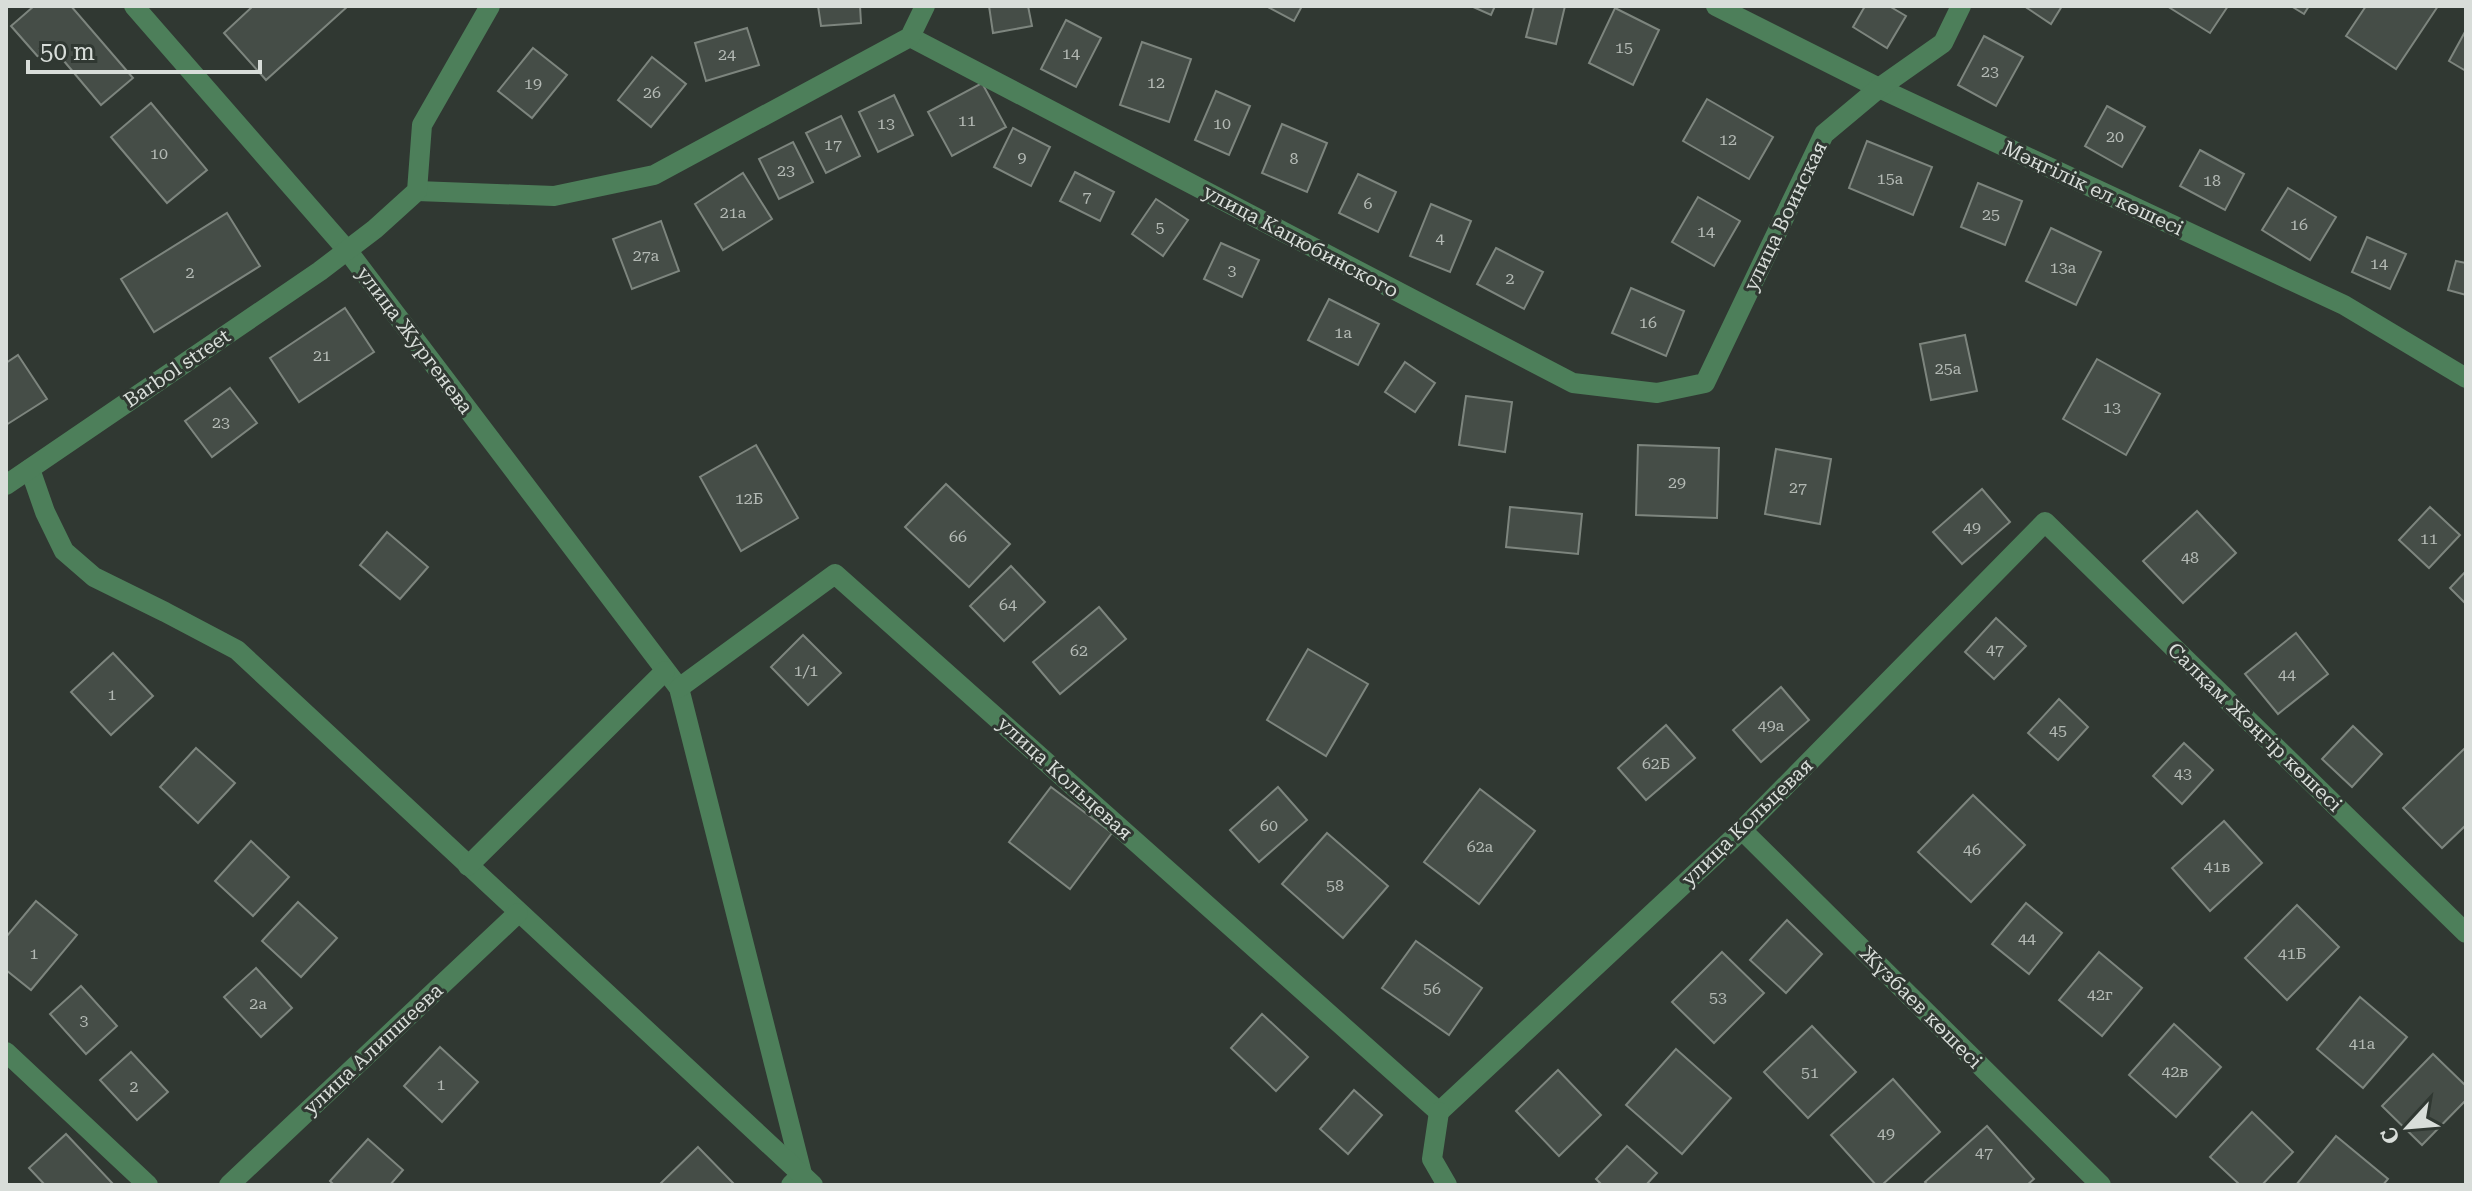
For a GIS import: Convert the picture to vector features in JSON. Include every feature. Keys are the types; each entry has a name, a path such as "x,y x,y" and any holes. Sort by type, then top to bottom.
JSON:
{"street":[{"name":"улица Жургенева","path":"134,6 347,250 679,688"},
{"path":"490,6 422,125 417,191 554,196 654,175 910,37 925,6"},
{"name":"Мәңгілік ел көшесі","path":"1716,6 1879,88 2344,305 2466,378"},
{"name":"улица Воинская","path":"1705,383 1824,134 1879,88 1943,43 1961,6"},
{"name":"улица Кацюбинского","path":"910,37 1573,383 1657,393 1705,383"},
{"name":"Barbol street","path":"6,485 320,271 375,229 417,191"},
{"path":"30,469 45,512 64,551 94,577 237,650 802,1181"},
{"name":"улица Кольцевая","path":"679,688 835,574 1439,1112 1742,830 2045,522"},
{"name":"Салқам Жәңгір көшесі","path":"2045,522 2466,933"},
{"path":"468,866 665,671"},
{"path":"679,688 802,1181"},
{"name":"Жүзбаев көшесі","path":"1742,830 2101,1185"},
{"name":"улица Алипшеева","path":"229,1185 518,913"},
{"path":"6,1052 148,1185"},
{"path":"1439,1112 1432,1159 1447,1185"}],"building":[{"path":"34,6 71,6 133,78 101,105 53,48 40,59 11,26"},
{"path":"253,6 348,6 266,80 224,33"},
{"path":"818,6 860,6 861,23 821,26"},
{"path":"989,6 1028,6 1032,26 993,33"},
{"path":"1266,6 1302,6 1294,21"},
{"path":"1471,6 1495,6 1491,15"},
{"path":"1534,6 1565,6 1556,44 1526,37"},
{"path":"1865,6 1889,6 1906,16 1887,48 1853,27"},
{"path":"2024,6 2062,6 2051,24"},
{"path":"2167,6 2228,6 2210,33"},
{"path":"2291,6 2309,6 2304,14"},
{"path":"2366,6 2438,6 2396,69 2346,36"},
{"path":"1615,8 1659,30 1633,85 1589,63"},
{"path":"1066,20 1101,38 1076,87 1041,69"},
{"path":"747,28 759,65 706,81 695,43"},
{"path":"2466,30 2466,71 2449,61"},
{"path":"1984,36 2023,57 1996,106 1958,85"},
{"path":"1142,42 1191,59 1169,122 1120,105"},
{"path":"533,48 567,75 532,118 498,91"},
{"path":"652,57 686,84 651,127 618,100"},
{"path":"982,83 1006,127 952,156 928,112"},
{"path":"1216,91 1250,106 1229,155 1195,140"},
{"path":"894,95 913,135 878,152 859,112"},
{"path":"1707,99 1773,137 1749,179 1683,141"},
{"path":"151,103 207,170 167,203 111,137"},
{"path":"2107,106 2145,127 2122,167 2085,146"},
{"path":"841,116 860,156 826,173 806,133"},
{"path":"1282,124 1327,143 1307,192 1262,173"},
{"path":"1013,128 1050,147 1031,186 994,167"},
{"path":"1867,141 1932,167 1913,215 1849,188"},
{"path":"793,142 813,182 779,199 759,159"},
{"path":"2200,150 2244,174 2225,210 2180,186"},
{"path":"1075,172 1114,192 1100,221 1060,201"},
{"path":"743,173 772,219 723,250 695,204"},
{"path":"1358,174 1396,192 1378,232 1339,213"},
{"path":"1978,183 2022,201 2005,245 1961,227"},
{"path":"2288,188 2336,217 2310,260 2262,230"},
{"path":"1698,197 1740,221 1714,266 1672,242"},
{"path":"1156,199 1188,220 1163,256 1132,234"},
{"path":"1431,204 1471,221 1450,272 1410,256"},
{"path":"227,213 260,266 154,332 121,279"},
{"path":"661,221 679,271 632,289 613,239"},
{"path":"2051,228 2101,252 2076,305 2026,281"},
{"path":"2367,237 2406,254 2390,289 2352,272"},
{"path":"1221,243 1259,260 1242,297 1204,279"},
{"path":"1496,248 1543,272 1524,309 1477,284"},
{"path":"2456,261 2466,263 2466,295 2448,290"},
{"path":"1631,288 1684,311 1666,356 1612,333"},
{"path":"1329,299 1379,324 1358,365 1308,340"},
{"path":"345,308 374,352 299,402 270,358"},
{"path":"1965,335 1977,391 1931,400 1920,344"},
{"path":"18,355 47,399 6,425 6,363"},
{"path":"2097,359 2160,394 2126,455 2063,419"},
{"path":"1405,362 1435,383 1415,412 1385,392"},
{"path":"230,388 257,423 212,457 185,421"},
{"path":"1466,396 1512,402 1505,452 1459,445"},
{"path":"756,445 798,518 741,551 700,477"},
{"path":"1638,445 1719,448 1717,518 1636,515"},
{"path":"1776,449 1831,459 1820,524 1765,514"},
{"path":"946,484 1010,544 969,587 905,527"},
{"path":"1982,489 2010,522 1962,564 1933,532"},
{"path":"1510,507 1582,514 1578,554 1506,547"},
{"path":"2430,507 2460,535 2429,568 2399,540"},
{"path":"2197,511 2236,553 2183,603 2143,561"},
{"path":"387,532 428,567 400,599 360,565"},
{"path":"1011,566 1045,602 1004,641 970,606"},
{"path":"2466,571 2466,604 2450,588"},
{"path":"1099,607 1126,639 1060,694 1033,662"},
{"path":"1996,618 2026,646 1994,679 1965,652"},
{"path":"2296,633 2328,674 2278,714 2245,674"},
{"path":"803,635 841,673 808,705 771,667"},
{"path":"1308,649 1368,684 1326,756 1267,720"},
{"path":"113,653 153,696 111,735 71,692"},
{"path":"1781,687 1809,720 1761,762 1733,730"},
{"path":"2059,699 2088,727 2058,760 2028,733"},
{"path":"1666,725 1695,758 1646,800 1618,768"},
{"path":"2353,726 2382,754 2352,787 2322,759"},
{"path":"2184,743 2213,770 2182,804 2153,776"},
{"path":"2466,747 2466,825 2442,848 2403,808"},
{"path":"196,748 235,783 198,823 160,787"},
{"path":"1051,787 1112,833 1070,889 1009,842"},
{"path":"1278,787 1307,820 1259,862 1230,830"},
{"path":"1480,789 1535,831 1479,904 1424,862"},
{"path":"1973,795 2025,845 1971,902 1918,852"},
{"path":"2224,821 2262,863 2210,911 2172,868"},
{"path":"1327,833 1388,886 1343,938 1282,884"},
{"path":"251,841 289,877 253,916 215,881"},
{"path":"36,901 77,935 31,990 6,970 6,937"},
{"path":"298,902 337,938 301,977 262,941"},
{"path":"2026,903 2062,933 2029,974 1992,944"},
{"path":"2297,905 2339,947 2287,1000 2245,958"},
{"path":"1787,920 1822,954 1786,993 1750,960"},
{"path":"1416,941 1482,988 1449,1035 1382,988"},
{"path":"1722,952 1764,993 1714,1043 1672,1002"},
{"path":"2099,952 2142,988 2102,1036 2059,1000"},
{"path":"256,968 292,1008 261,1037 224,997"},
{"path":"81,986 117,1026 86,1054 50,1014"},
{"path":"2360,997 2407,1037 2363,1088 2317,1049"},
{"path":"1262,1014 1308,1057 1276,1091 1231,1048"},
{"path":"2174,1024 2221,1067 2176,1117 2129,1075"},
{"path":"1812,1026 1856,1072 1808,1118 1764,1072"},
{"path":"440,1047 478,1082 442,1122 404,1086"},
{"path":"1676,1049 1731,1098 1682,1154 1626,1105"},
{"path":"131,1052 168,1092 137,1120 100,1080"},
{"path":"2433,1054 2466,1086 2466,1100 2422,1145 2382,1106"},
{"path":"1558,1070 1601,1115 1559,1156 1516,1111"},
{"path":"1893,1079 1940,1132 1882,1185 1876,1185 1831,1135"},
{"path":"1354,1090 1382,1115 1348,1154 1320,1129"},
{"path":"2252,1112 2293,1152 2262,1185 2240,1185 2210,1157"},
{"path":"1987,1126 2034,1179 2027,1185 1928,1185 1925,1182"},
{"path":"66,1134 114,1185 45,1185 29,1168"},
{"path":"2336,1136 2388,1179 2383,1185 2296,1185"},
{"path":"368,1139 403,1170 390,1185 334,1185 330,1181"},
{"path":"1627,1146 1657,1173 1646,1185 1602,1185 1596,1179"},
{"path":"698,1147 735,1185 659,1185"}]}
